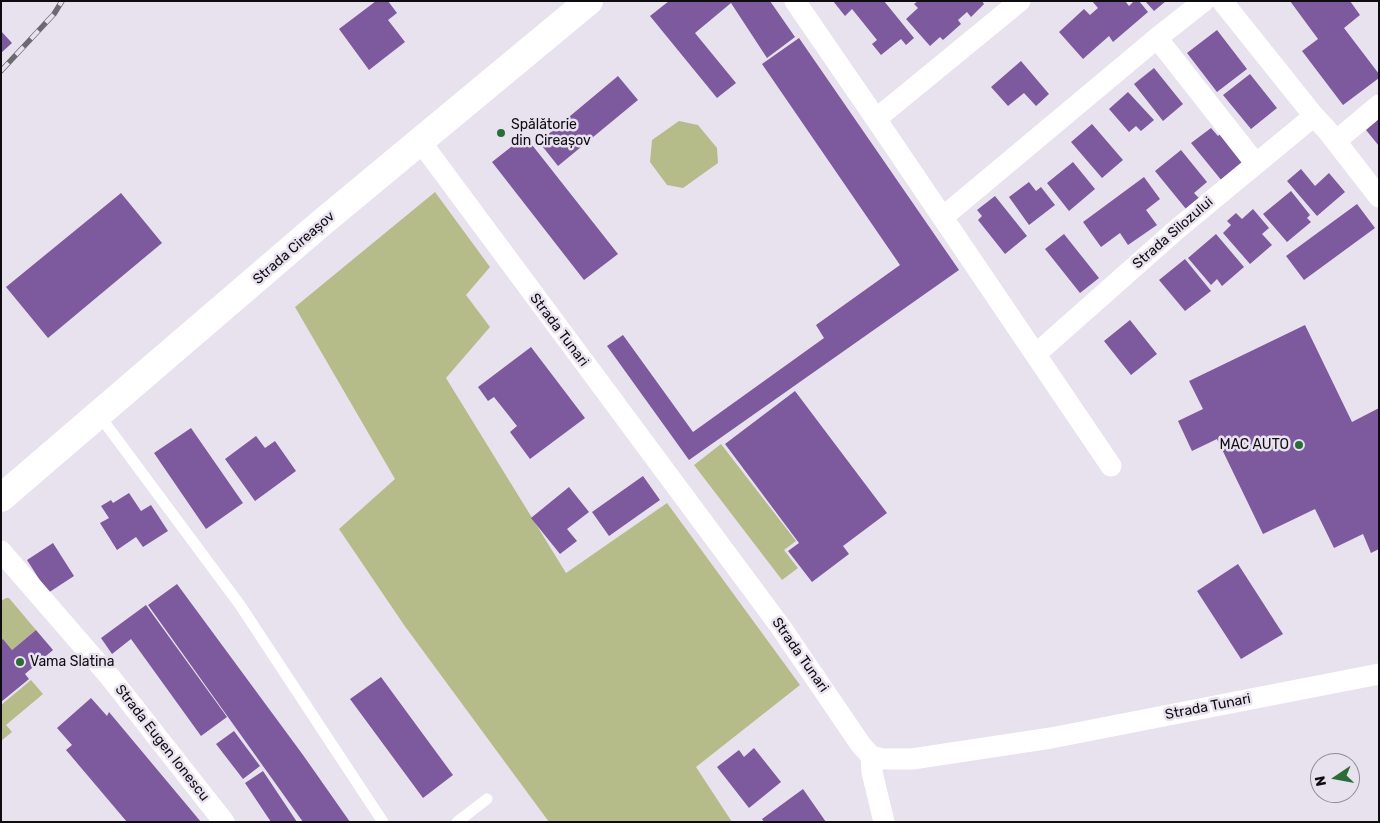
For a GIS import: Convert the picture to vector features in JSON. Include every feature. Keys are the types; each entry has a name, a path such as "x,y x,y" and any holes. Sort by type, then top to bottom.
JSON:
{"main road":[{"name":"Strada Cireașov","path":"1,498 319,226 589,1"}],"street":[{"path":"795,1 1036,354 1110,466"},
{"path":"876,119 1020,1"},
{"path":"943,217 1204,1"},
{"path":"1222,1 1379,197"},
{"path":"1157,38 1256,164"},
{"path":"1336,141 1379,105"},
{"name":"Strada Silozului","path":"1036,354 1176,230 1314,116"},
{"name":"Strada Tunari","path":"420,142 780,626 860,745 871,756 882,759 912,759 1051,738 1379,674"},
{"name":"Strada Eugen Ionescu","path":"1,551 110,677 224,822"},
{"path":"871,756 872,772 884,822"}],"lane":[{"path":"99,415 240,605 383,822"},
{"path":"457,822 487,799"}],"green space":[{"path":"679,121 698,125 717,148 718,163 683,188 667,185 650,162 652,140"},
{"path":"435,192 490,267 466,295 490,327 446,378 566,573 667,503 800,685 696,767 732,822 549,822 404,625 339,529 395,479 295,307"},
{"path":"721,444 796,541 784,550 798,568 782,580 694,465"},
{"path":"9,598 36,630 12,650 3,639 1,640 1,601"},
{"path":"31,680 43,694 6,725 12,732 1,741 1,705"}],"building":[{"path":"376,1 388,1 397,13 388,20 405,42 369,70 339,29"},
{"path":"669,1 770,1 795,37 767,58 731,3 695,33 736,83 717,98 650,16"},
{"path":"833,1 884,1 914,38 906,45 901,39 881,55 872,44 877,40 852,9 845,16"},
{"path":"918,1 982,1 984,4 971,17 967,12 958,20 961,24 943,40 940,37 930,46 906,19 918,8 914,4"},
{"path":"1092,1 1125,1 1129,6 1134,1 1139,1 1148,12 1113,42 1109,36 1083,59 1059,32 1084,9 1090,15 1098,8"},
{"path":"1145,1 1166,1 1154,11"},
{"path":"1290,1 1350,1 1360,15 1344,28 1379,74 1379,78 1343,105 1302,51 1318,39"},
{"path":"1217,30 1247,69 1217,92 1187,53"},
{"path":"1,31 12,43 1,53"},
{"path":"799,38 959,270 689,460 607,346 623,335 693,432 824,338 816,325 900,265 762,64"},
{"path":"1021,61 1049,94 1036,106 1024,93 1008,106 991,87"},
{"path":"1154,68 1183,104 1163,121 1134,84"},
{"path":"1250,74 1277,108 1251,129 1223,95"},
{"path":"618,76 638,100 558,166 539,142"},
{"path":"1128,92 1154,120 1141,131 1136,126 1129,132 1109,109"},
{"path":"1379,119 1379,146 1366,130"},
{"path":"1092,124 1123,160 1102,178 1071,142"},
{"path":"1211,128 1218,136 1224,131 1248,160 1222,181 1191,143"},
{"path":"525,136 618,254 584,280 492,162"},
{"path":"1181,150 1207,182 1194,193 1199,198 1186,209 1155,171"},
{"path":"1073,162 1095,189 1069,211 1047,183"},
{"path":"1301,169 1315,186 1329,173 1345,192 1317,216 1287,181"},
{"path":"1144,177 1160,199 1146,210 1157,225 1128,245 1120,233 1101,247 1083,222"},
{"path":"1029,182 1036,191 1041,187 1055,205 1029,225 1009,197"},
{"path":"1291,191 1310,215 1307,218 1311,222 1287,242 1263,214"},
{"path":"121,193 162,243 48,338 6,287"},
{"path":"995,196 1027,236 1005,254 978,220 982,216 977,210"},
{"path":"1357,204 1375,228 1304,280 1286,256"},
{"path":"1253,209 1269,228 1262,234 1272,245 1250,264 1223,233 1231,225 1227,221 1236,213 1242,219"},
{"path":"1064,234 1099,278 1080,293 1045,249"},
{"path":"1216,234 1244,267 1222,286 1217,279 1211,285 1188,258"},
{"path":"1185,259 1211,291 1185,311 1159,280"},
{"path":"1130,320 1157,354 1131,375 1104,341"},
{"name":"MAC AUTO","path":"1305,325 1352,422 1379,408 1379,549 1371,553 1363,534 1334,548 1315,509 1263,534 1217,439 1192,451 1178,421 1203,409 1189,381"},
{"path":"531,347 585,418 530,459 510,432 517,426 494,397 488,401 478,387"},
{"path":"795,391 887,513 843,546 849,554 812,582 788,551 799,543 725,444"},
{"path":"191,428 243,503 206,529 154,453"},
{"path":"256,436 265,448 275,441 296,471 255,501 225,459"},
{"path":"643,476 660,500 609,536 592,512"},
{"path":"569,487 589,512 567,529 577,541 560,554 531,518"},
{"path":"129,493 141,511 151,505 168,531 143,547 136,537 117,550 100,523 109,518 101,506 111,500 113,503"},
{"path":"53,543 74,576 48,593 27,560"},
{"path":"1238,564 1283,634 1241,659 1197,591"},
{"path":"177,584 350,822 303,822 148,605"},
{"path":"146,605 227,717 201,736 131,639 112,654 101,638"},
{"name":"Vama Slatina","path":"36,630 53,650 25,674 29,679 1,702 1,640 3,639 12,650"},
{"path":"381,677 453,775 423,798 350,699"},
{"path":"91,698 107,716 109,712 201,822 127,822 66,750 72,745 57,728"},
{"path":"234,731 260,766 243,779 216,744"},
{"path":"754,748 781,782 749,808 717,767 739,750 744,757"},
{"path":"263,771 297,822 271,822 245,783"},
{"path":"803,789 826,822 764,822 762,819"}],"railway":[{"path":"1,71 54,14 62,1"}],"place":[{"name":"Spălătorie din Cireașov","path":"501,133"},
{"name":"MAC AUTO","path":"1299,445"},
{"name":"Vama Slatina","path":"20,662"}]}
